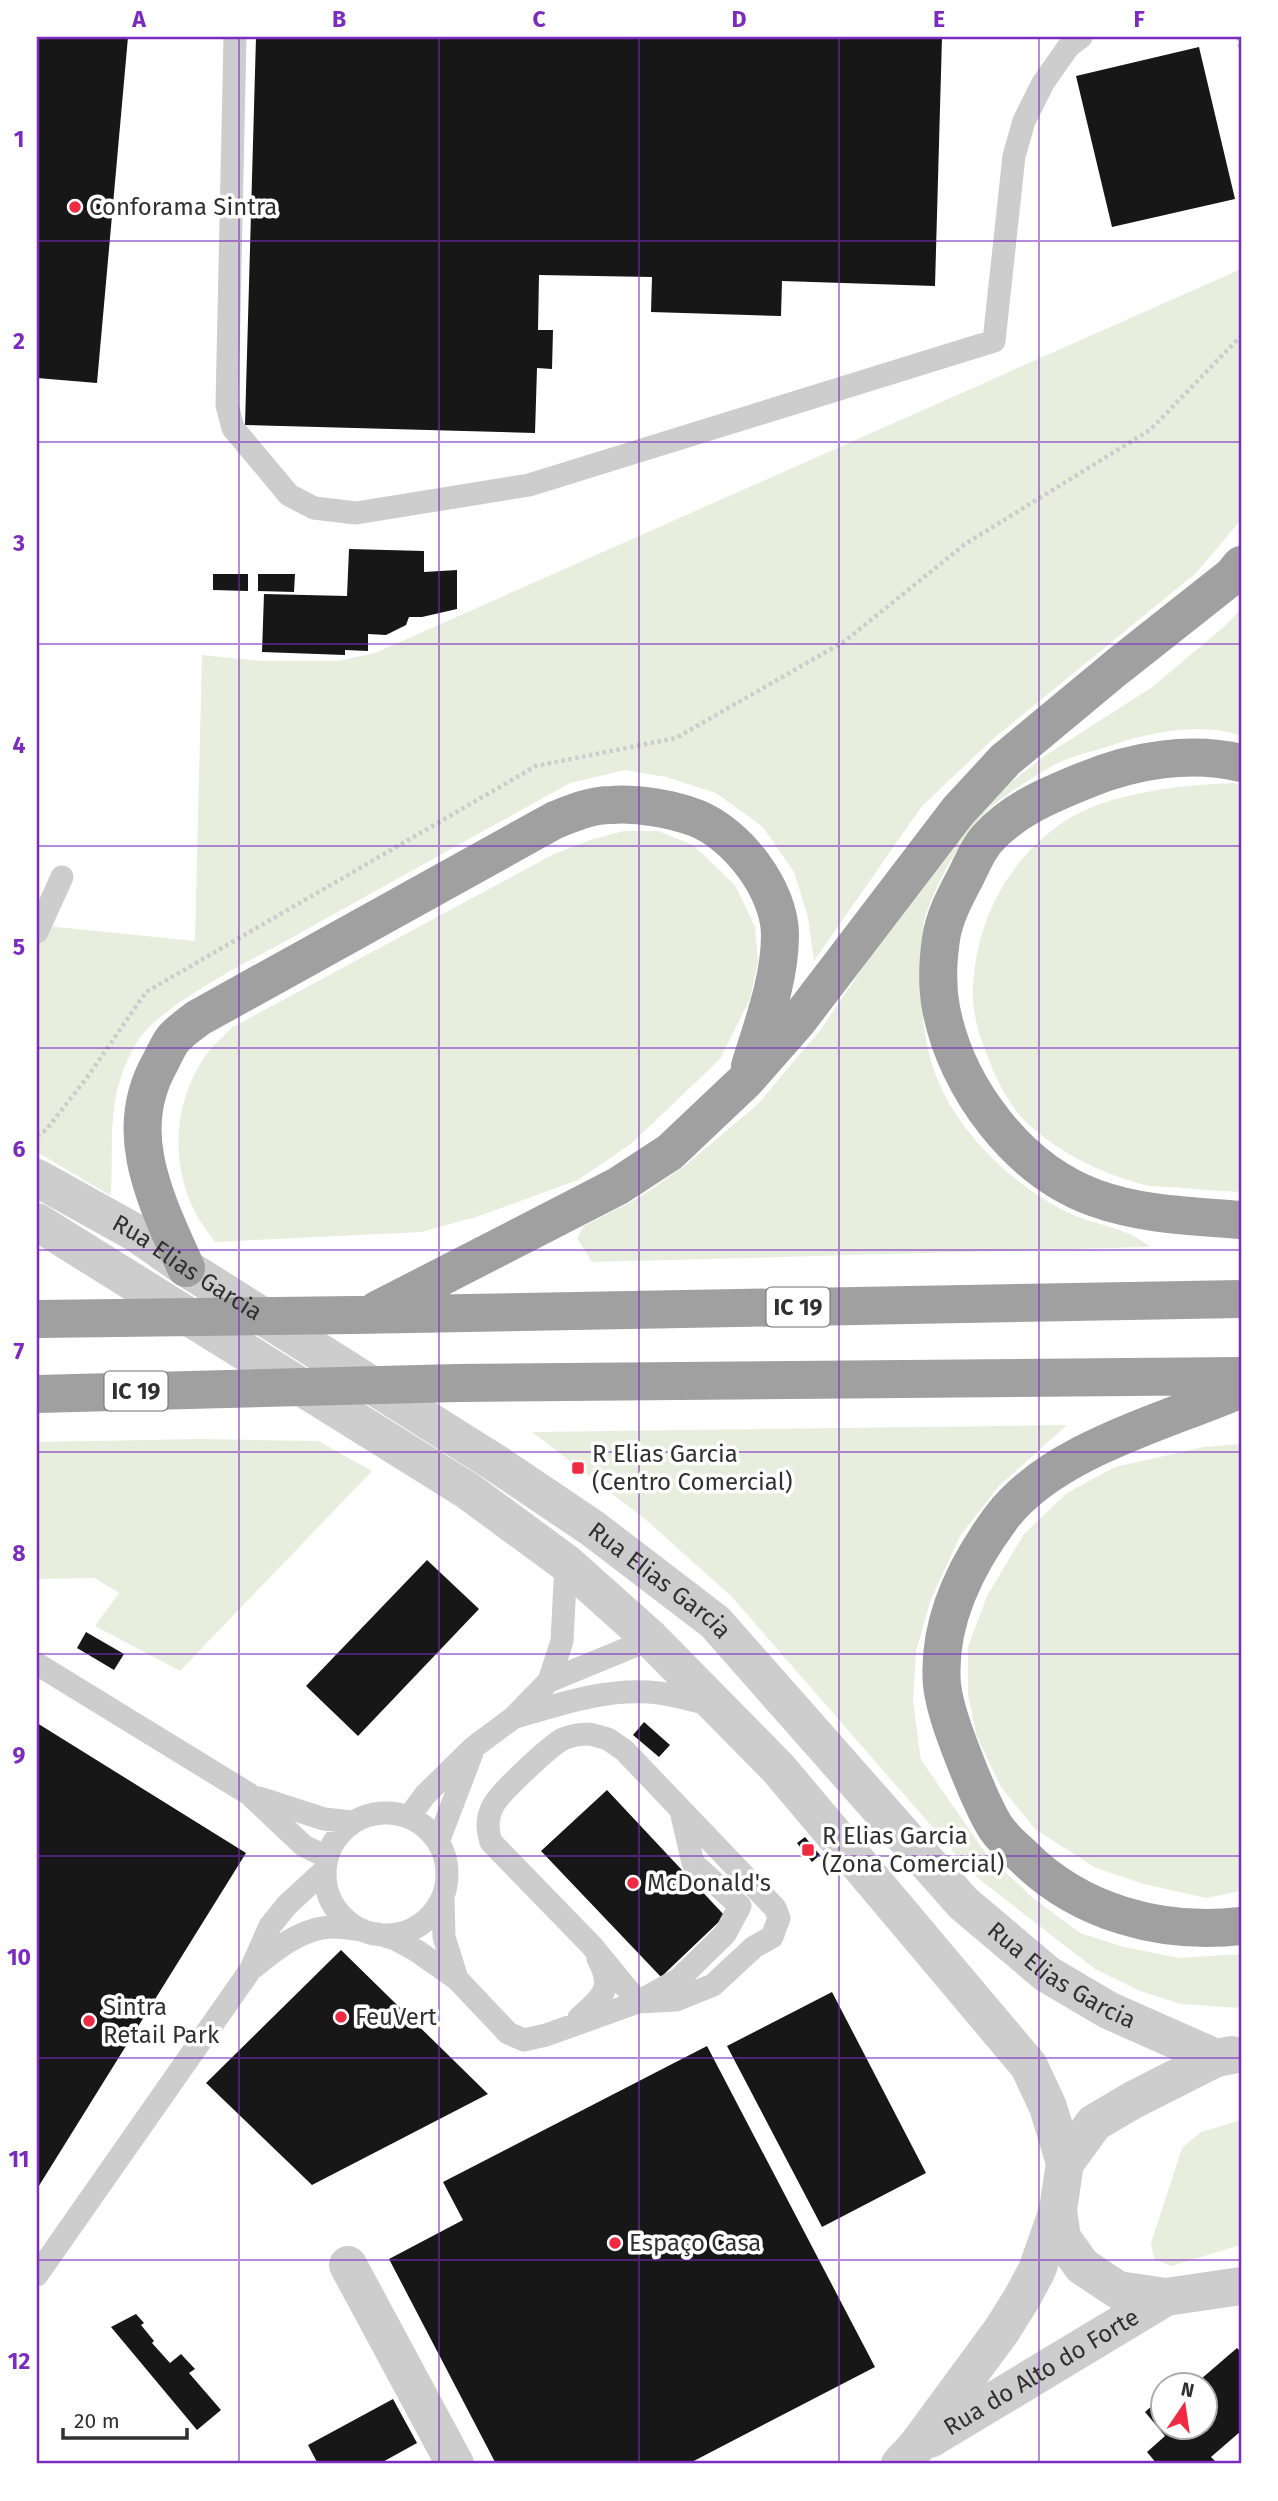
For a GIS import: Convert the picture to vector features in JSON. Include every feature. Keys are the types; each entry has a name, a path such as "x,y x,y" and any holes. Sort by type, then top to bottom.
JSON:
{"highway":[{"path":"360,1315 618,1186 670,1152 745,1081 797,1022 958,811 1005,760 1116,667 1232,576 1241,565"},
{"path":"1241,762 1180,756 1107,771 1037,800 1007,818 984,841 953,901 941,937 940,1006 950,1045 987,1111 1019,1150 1055,1179 1094,1198 1145,1212 1241,1220"},
{"path":"186,1268 154,1195 142,1140 144,1100 152,1076 174,1039 198,1018 555,820 587,808 612,804 698,818 725,836 753,864 768,887 778,916 780,934 777,961 766,1017 745,1081"},
{"name":"IC 19","path":"37,1319 1241,1299"},
{"name":"IC 19","path":"37,1394 458,1383 1241,1376"},
{"path":"1241,1389 1088,1450 1055,1469 1020,1496 1001,1517 973,1561 954,1598 944,1647 943,1686 964,1758 984,1806 998,1831 1055,1885 1090,1905 1124,1917 1180,1927 1241,1926"}],"street":[{"name":"Rua Elias Garcia","path":"37,1178 135,1233 494,1462 592,1528 715,1622 963,1903 1047,1974 1108,2010 1229,2056"},
{"name":"Rua Elias Garcia","path":"37,1222 468,1491 566,1563 652,1639 787,1778 1029,2066 1048,2107 1065,2163"},
{"path":"652,1639 715,1622"},
{"path":"1229,2056 1133,2100 1094,2123 1065,2163 1058,2210 1062,2238 1082,2266 1118,2290 1166,2297 1231,2291"},
{"name":"Rua do Alto do Forte","path":"914,2457 1022,2298 1037,2270 1058,2210"},
{"path":"348,2265 455,2464"},
{"name":"Rua do Alto do Forte","path":"914,2457 1166,2297"}],"lane":[{"path":"234,37 227,405 233,428 289,495 314,508 356,513 529,485 994,341 1014,156 1024,121 1043,83 1069,46 1082,37"},
{"path":"37,932 62,877"},
{"path":"549,1681 562,1641 566,1563"},
{"path":"409,1816 474,1747 513,1718 549,1681 652,1639"},
{"path":"37,1664 249,1794 326,1863"},
{"path":"513,1718 585,1697 619,1693 658,1693 720,1707"},
{"path":"590,1734 608,1739 624,1750 775,1908 779,1918 772,1937 754,1947 713,1985 676,2000 638,2002 592,1946 491,1842 488,1830 489,1816 496,1799 558,1742 573,1735 590,1734"},
{"path":"438,1842 474,1747"},
{"path":"249,1794 324,1819 352,1822"},
{"path":"326,1863 327,1888 334,1906 347,1920 417,1951 457,1979 499,2025 516,2038 524,2040 546,2035 638,2002 679,1979 725,1934 740,1906 693,1863 680,1809"},
{"path":"37,2275 251,1969 270,1927 286,1905 326,1863 336,1838 352,1822 370,1815 390,1813 409,1816 426,1827 438,1842 445,1859 447,1877 443,1896 444,1937 457,1979"},
{"path":"251,1969 276,1948 306,1933 332,1927 394,1934 410,1929 424,1921 443,1896"},
{"path":"572,2024 604,1994 607,1982 592,1946"}],"path":[{"path":"1238,37 1241,51"},
{"path":"37,1136 46,1130 86,1079 146,992 536,766 676,738 845,641 965,544 1150,430 1241,336"}],"green space":[{"path":"1241,269 1241,520 1196,573 993,739 922,806 814,961 808,917 794,872 763,827 716,793 666,777 625,770 570,783 212,982 149,1027 137,1042 120,1080 113,1117 111,1196 37,1152 37,925 195,941 202,655 261,661 337,661 375,653"},
{"path":"1241,609 1241,736 1208,729 1156,733 1075,756 1041,772 996,803 980,818 960,845 942,877 923,925 921,982 928,1051 939,1083 962,1123 992,1158 1028,1189 1067,1212 1121,1230 1150,1247 592,1262 577,1238 584,1226 642,1196 687,1164 758,1104 821,1029 895,920 984,803 1046,755 1151,688 1226,625"},
{"path":"1234,783 1241,785 1241,1192 1145,1185 1110,1174 1079,1160 1037,1132 1014,1108 993,1071 976,1022 973,996 979,945 997,897 1010,875 1044,837 1065,821 1103,803 1147,792"},
{"path":"624,831 658,831 693,845 735,885 755,927 758,961 750,999 720,1059 632,1143 578,1180 476,1217 421,1232 215,1242 196,1214 186,1191 181,1171 179,1132 187,1092 195,1074 208,1052 231,1028 552,855 590,840"},
{"path":"1067,1425 999,1486 960,1536 931,1599 916,1651 913,1701 921,1760 987,1855 1033,1898 1080,1933 1124,1947 1179,1958 1241,1954 1241,2008 1181,2004 1140,1991 1095,1969 974,1875 732,1597 645,1519 532,1432"},
{"path":"199,1439 318,1441 372,1471 180,1671 95,1626 119,1593 95,1578 37,1579 37,1442"},
{"path":"1241,1444 1241,1891 1206,1898 1144,1884 1096,1868 1036,1830 1001,1787 977,1737 968,1695 968,1647 987,1596 1024,1534 1067,1493 1115,1467 1204,1447"},
{"path":"1241,2120 1241,2245 1171,2266 1154,2259 1151,2243 1182,2148 1201,2132"}],"building":[{"name":"Conforama Sintra","path":"37,37 128,37 97,383 37,378"},
{"path":"256,37 942,37 935,286 782,281 781,316 651,312 652,277 539,275 538,330 553,330 552,369 537,368 535,433 245,425"},
{"path":"1199,47 1235,199 1112,227 1076,76"},
{"path":"349,549 424,551 424,572 457,570 457,609 422,617 409,617 406,625 386,635 368,634 368,651 345,650 345,655 262,652 264,594 347,596"},
{"path":"213,574 248,574 248,591 213,590"},
{"path":"258,574 295,574 294,592 258,591"},
{"path":"427,1560 479,1609 358,1736 306,1686"},
{"path":"86,1632 124,1654 114,1670 77,1648"},
{"path":"644,1722 670,1745 659,1757 633,1735"},
{"name":"Sintra Retail Park","path":"37,1723 246,1853 37,2189"},
{"name":"McDonald's","path":"607,1790 725,1916 661,1977 541,1851"},
{"path":"805,1837 820,1855 812,1862 797,1843"},
{"name":"FeuVert","path":"341,1950 488,2094 312,2185 206,2083"},
{"name":"Espaço Casa","path":"832,1992 926,2173 822,2227 727,2046"},
{"name":"Espaço Casa","path":"707,2046 875,2367 688,2464 496,2464 389,2259 463,2220 443,2182"},
{"path":"136,2314 154,2341 152,2343 170,2363 181,2354 195,2369 189,2373 221,2410 197,2430 111,2327"},
{"path":"1237,2348 1241,2352 1241,2431 1211,2457 1218,2464 1157,2464 1147,2452 1158,2442 1218,2442 1218,2372 1209,2372"},
{"path":"393,2399 417,2443 379,2464 318,2464 308,2445"}],"place":[{"name":"Conforama Sintra","path":"75,207"},
{"name":"R Elias Garcia (Centro Comercial)","path":"578,1468"},
{"name":"R Elias Garcia (Zona Comercial)","path":"808,1850"},
{"name":"McDonald's","path":"633,1883"},
{"name":"FeuVert","path":"341,2017"},
{"name":"Sintra Retail Park","path":"89,2021"},
{"name":"Espaço Casa","path":"615,2243"}]}
